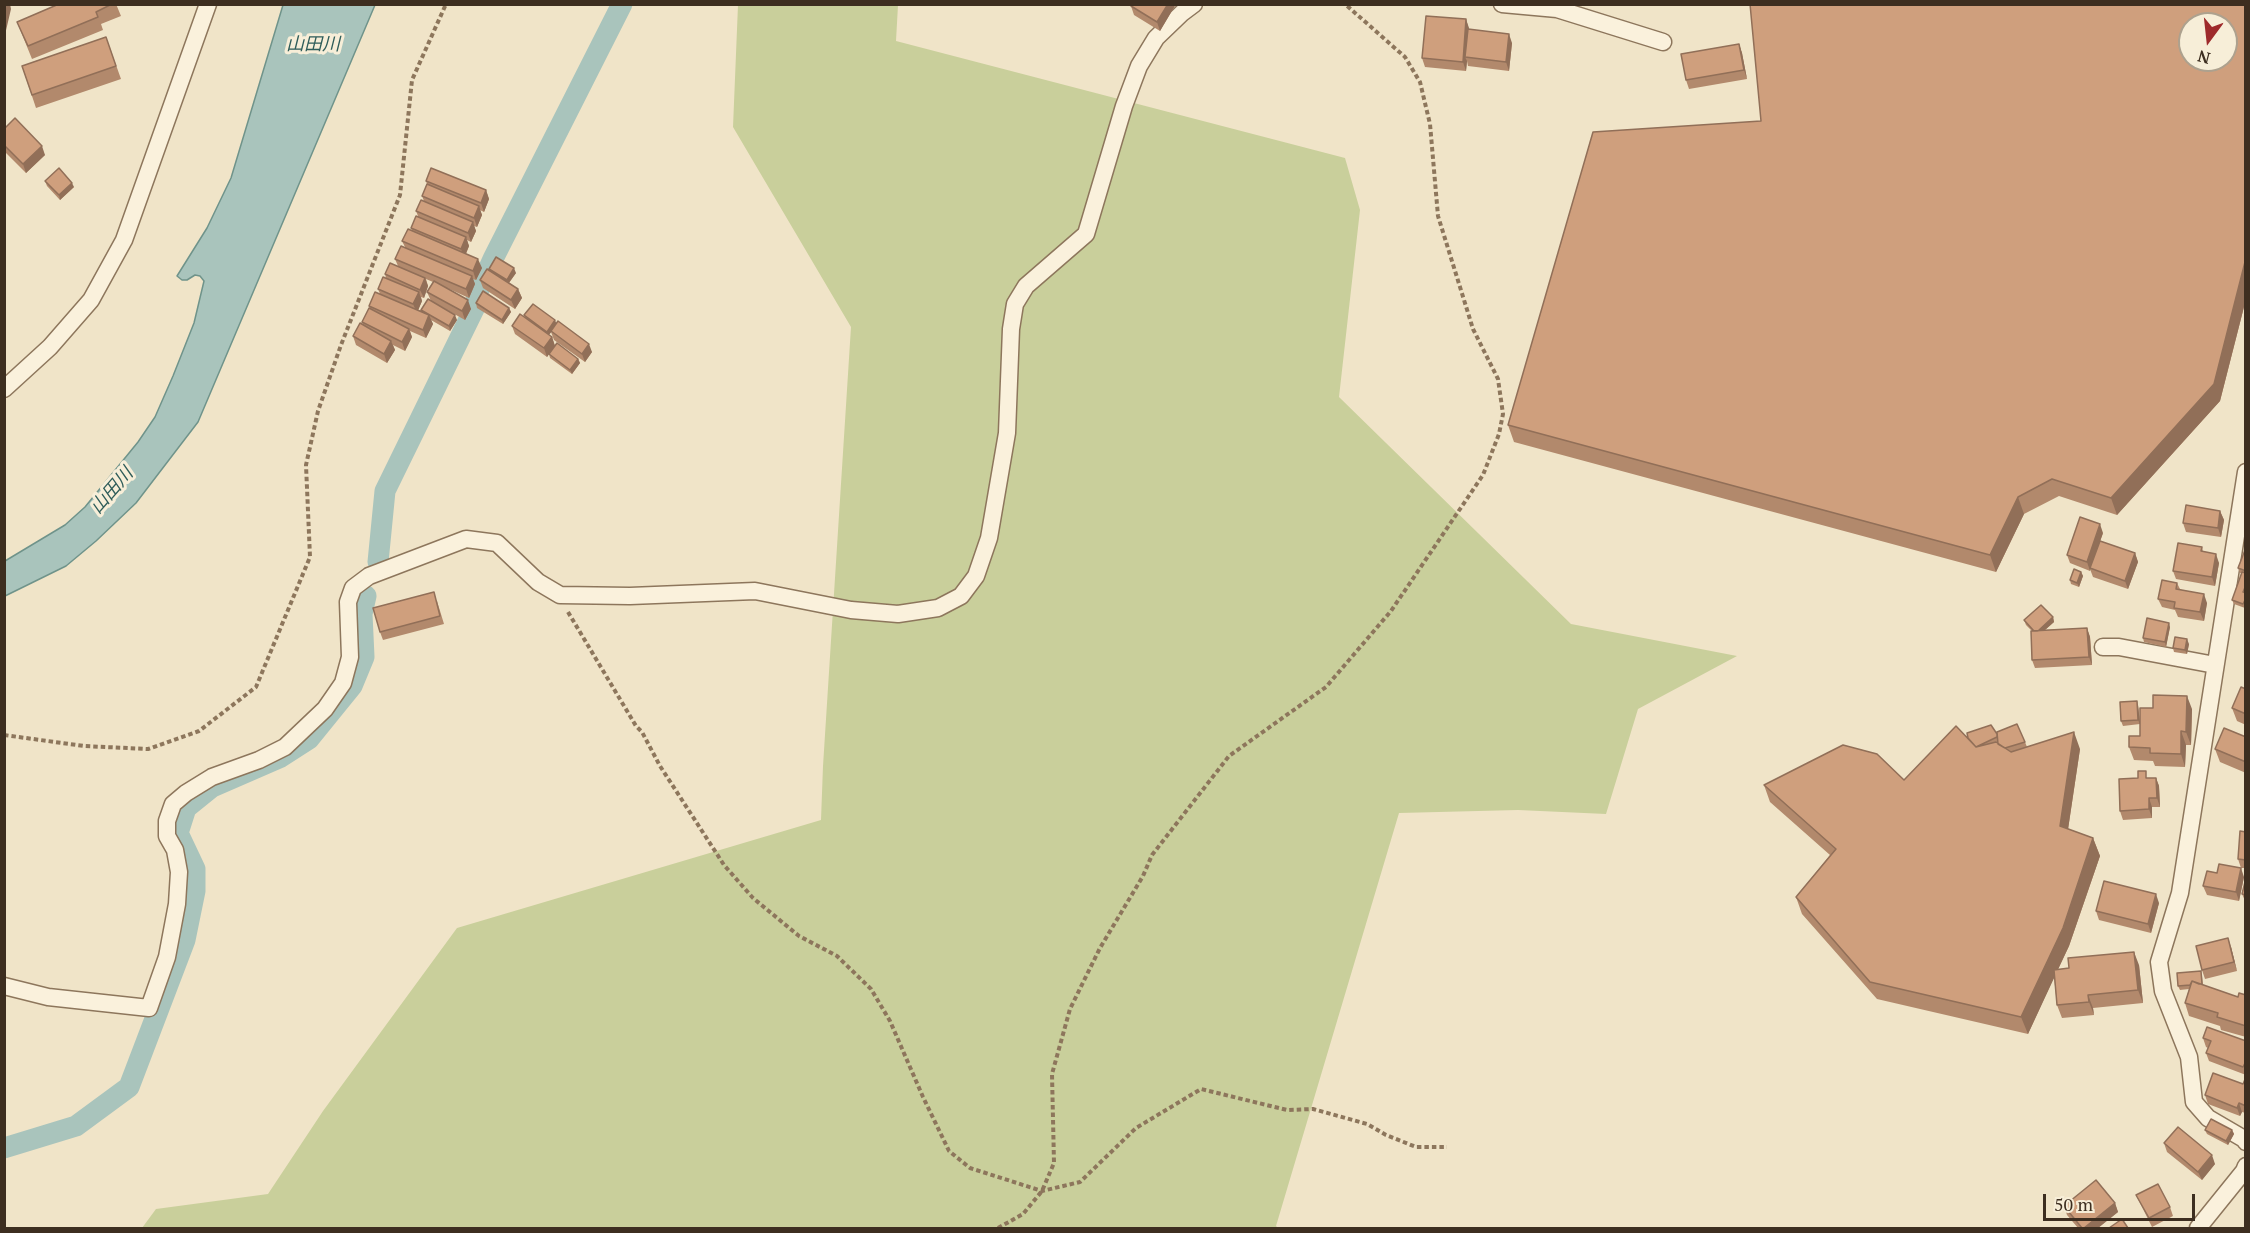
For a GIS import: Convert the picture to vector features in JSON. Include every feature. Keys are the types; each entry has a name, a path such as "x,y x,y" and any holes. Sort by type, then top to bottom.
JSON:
{"street":[{"path":"4,388 50,347 91,300 124,240 208,4"},
{"path":"4,986 48,998 149,1008 167,957 177,903 179,872 175,850 167,836 167,821 173,804 212,777 259,760 285,747 325,710 343,683 350,657 348,602 353,588 369,576 466,539 498,543 538,582 560,595 630,596 755,591 851,610 898,614 938,608 961,596 976,576 989,538 1007,433 1011,329 1015,304 1026,286 1086,234 1124,106 1139,66 1156,38 1194,4"},
{"path":"1502,4 1557,9 1664,42"},
{"path":"2246,472 2180,893 2159,962 2163,991 2189,1057 2193,1102 2208,1118 2244,1138 2246,1142"},
{"path":"2103,647 2119,647 2215,665"},
{"path":"2198,1228 2246,1166"}],"path":[{"path":"4,735 84,746 148,749 199,731 256,687 310,557 306,465 318,411 341,345 400,195 412,80 447,4"},
{"path":"998,1228 1023,1214 1042,1191 1054,1163 1052,1074 1070,1009 1100,948 1143,876 1152,855 1230,756 1326,687 1391,611 1482,475 1499,435 1503,414 1498,379 1473,329 1438,216 1430,124 1420,82 1405,57 1345,4"},
{"path":"560,595 575,626 636,726 642,732 660,766 724,865 753,898 799,936 837,956 871,989 890,1021 949,1151 970,1168 1042,1191 1080,1182 1136,1128 1201,1089 1287,1110 1313,1109 1367,1124 1386,1135 1416,1147 1447,1147"}],"green space":[{"path":"738,5 898,5 896,41 1345,158 1360,210 1339,397 1571,624 1737,656 1638,709 1606,814 1518,810 1399,813 1276,1226 1278,1228 142,1228 156,1209 268,1194 323,1111 457,928 821,820 851,327 733,127"}],"water":[{"name":"山田川","path":"283,5 375,5 198,422 136,503 96,541 66,566 5,596 5,561 65,525 85,507 138,442 155,417 194,323 204,281 200,276 195,275 187,280 182,280 177,276 207,228 231,178"}],"building":[{"path":"59,4 112,4 96,12 98,17 28,46 17,22"},
{"path":"1132,4 1168,4 1157,22 1131,6"},
{"path":"1750,4 2246,4 2246,258 2214,384 2111,498 2052,479 2018,497 1990,555 1508,425 1593,132 1761,121"},
{"path":"1426,16 1466,19 1463,62 1422,58"},
{"path":"1468,29 1509,34 1506,62 1465,57"},
{"path":"106,37 116,66 32,95 22,66"},
{"path":"1739,44 1744,70 1686,80 1681,54"},
{"path":"15,118 42,146 23,164 4,145 4,129"},
{"path":"59,168 72,183 59,195 45,181"},
{"path":"431,168 486,190 481,203 426,181"},
{"path":"427,184 479,206 474,218 422,196"},
{"path":"421,200 473,222 468,233 416,211"},
{"path":"416,216 466,237 461,249 411,228"},
{"path":"408,229 478,259 473,271 402,241"},
{"path":"401,246 472,276 466,289 395,259"},
{"path":"496,257 514,268 507,280 489,269"},
{"path":"390,263 425,278 420,290 385,274"},
{"path":"487,269 518,289 511,300 480,280"},
{"path":"383,277 419,292 413,304 378,289"},
{"path":"434,281 468,300 462,311 427,292"},
{"path":"483,291 509,308 502,320 476,303"},
{"path":"375,292 429,315 423,330 369,306"},
{"path":"428,299 455,315 449,326 421,310"},
{"path":"533,304 555,320 547,332 524,315"},
{"path":"369,308 409,329 402,342 362,322"},
{"path":"520,314 552,337 544,348 512,326"},
{"path":"558,321 589,344 582,354 551,331"},
{"path":"360,323 391,341 384,354 353,336"},
{"path":"557,343 578,359 570,370 549,354"},
{"path":"2186,505 2220,511 2218,528 2183,523"},
{"path":"2080,517 2100,524 2087,562 2067,555"},
{"path":"2100,541 2135,553 2125,581 2090,568"},
{"path":"2178,543 2202,547 2201,551 2216,554 2212,577 2173,571"},
{"path":"2246,550 2246,571 2238,568"},
{"path":"2074,569 2081,572 2077,583 2070,580"},
{"path":"2242,572 2246,573 2246,585 2243,592 2246,593 2246,598 2243,604 2232,600"},
{"path":"2162,580 2177,583 2176,589 2204,594 2200,612 2174,608 2175,602 2158,599"},
{"path":"434,592 440,616 380,632 373,608"},
{"path":"2041,605 2053,617 2038,631 2034,631 2024,620"},
{"path":"2147,618 2169,623 2165,642 2143,638"},
{"path":"2087,628 2089,657 2032,660 2031,631"},
{"path":"2175,637 2187,639 2185,650 2173,648"},
{"path":"2241,687 2246,689 2246,714 2232,708"},
{"path":"2153,695 2187,696 2186,732 2181,731 2181,754 2150,753 2150,748 2129,747 2129,736 2140,736 2140,708 2153,708"},
{"path":"2137,701 2138,720 2121,721 2120,702"},
{"path":"2017,724 2025,742 2005,748 1998,744 1997,732"},
{"path":"1991,725 1997,737 1976,747 1968,738 1967,733"},
{"path":"1956,726 1976,747 1996,742 2011,752 2074,732 2060,826 2093,838 2063,928 2021,1017 1870,982 1796,897 1836,849 1764,785 1843,745 1877,754 1904,780"},
{"path":"2224,728 2246,737 2246,762 2215,749"},
{"path":"2138,771 2146,771 2146,778 2156,778 2157,798 2149,798 2149,809 2120,811 2119,779 2138,778"},
{"path":"2240,831 2246,832 2246,860 2238,859"},
{"path":"2219,864 2241,868 2236,892 2203,886 2207,871 2217,873"},
{"path":"2246,878 2246,895 2242,894"},
{"path":"2104,881 2156,894 2148,924 2096,911"},
{"path":"2228,938 2234,962 2202,970 2196,946"},
{"path":"2134,952 2138,990 2088,995 2089,1002 2057,1005 2054,970 2069,968 2068,958"},
{"path":"2201,971 2202,984 2192,981 2190,985 2178,986 2177,973"},
{"path":"2192,981 2238,997 2239,993 2246,995 2246,1026 2217,1017 2218,1013 2185,1003"},
{"path":"2207,1027 2246,1041 2246,1061 2243,1067 2206,1053 2211,1041 2203,1038"},
{"path":"2213,1073 2243,1084 2246,1077 2246,1106 2239,1103 2237,1108 2205,1095"},
{"path":"2211,1119 2232,1130 2226,1141 2205,1130"},
{"path":"2178,1127 2212,1155 2198,1172 2164,1143"},
{"path":"2096,1180 2115,1203 2082,1228 2064,1206"},
{"path":"2158,1184 2170,1207 2149,1218 2136,1195"},
{"path":"2122,1219 2128,1228 2109,1228"}],"waterway":[{"path":"378,562 385,491 474,309 478,292 493,259 622,4"},
{"path":"4,1148 76,1126 129,1087 185,940 195,891 195,869 178,833 186,808 212,787 281,757 309,739 352,686 364,657 362,614 366,596"}]}
